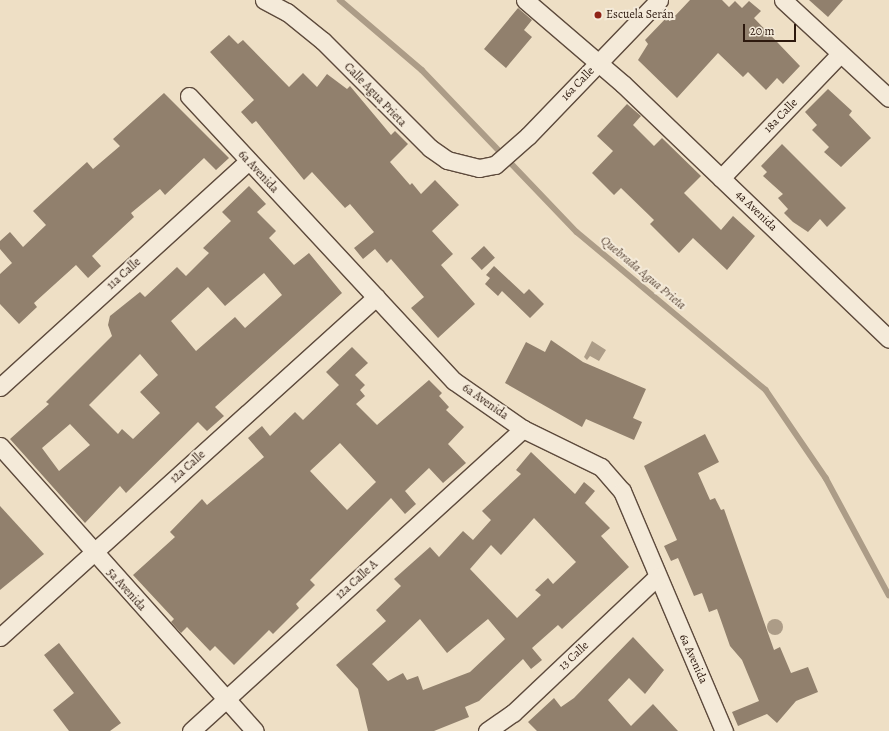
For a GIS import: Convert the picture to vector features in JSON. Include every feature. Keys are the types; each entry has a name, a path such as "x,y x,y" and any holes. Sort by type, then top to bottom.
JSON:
{"street":[{"name":"Calle Agua Prieta","path":"264,0 287,12 323,41 430,148 463,165 495,165"},
{"name":"4a Avenida","path":"526,0 623,84 889,339"},
{"name":"16a Calle","path":"495,165 528,136 659,0"},
{"path":"783,0 889,98"},
{"name":"18a Calle","path":"721,178 840,54"},
{"name":"6a Avenida","path":"189,96 454,381 523,429 606,472 622,491 657,577 724,731"},
{"name":"11a Calle","path":"0,386 248,161"},
{"name":"12a Calle","path":"0,637 376,297"},
{"name":"12a Calle A","path":"191,731 523,429"},
{"name":"5a Avenida","path":"0,446 224,700 254,731"},
{"name":"13 Calle","path":"487,731 512,713 657,577"}],"shaded area":[{"path":"592,341 606,350 599,361 590,356 587,360 584,357"},
{"path":"775,619 781,621 783,627 781,633 775,635 769,633 767,627 769,621"}],"building":[{"path":"690,0 722,0 729,7 735,1 742,8 749,1 761,11 754,18 800,66 783,84 777,78 766,90 748,72 743,77 718,53 677,98 638,60 648,44 645,40 670,14 674,17"},
{"path":"809,0 843,0 828,17"},
{"path":"518,8 532,20 524,30 532,37 506,68 484,49"},
{"path":"229,35 238,44 243,40 289,87 303,73 317,87 327,74 347,89 350,86 391,135 395,131 408,144 390,162 410,185 412,183 421,194 435,180 459,205 432,231 453,254 441,265 475,304 438,338 411,308 424,297 391,259 387,263 375,249 363,259 354,248 374,232 350,204 345,208 312,172 304,180 256,121 252,124 241,112 254,100 210,52"},
{"path":"828,89 852,111 849,115 871,138 841,167 824,152 829,147 812,130 817,125 805,112"},
{"path":"164,93 229,158 216,170 204,158 165,195 160,189 131,213 134,217 92,256 101,266 88,278 76,265 34,303 37,307 19,324 0,304 0,274 12,263 0,249 0,241 10,232 23,247 46,225 33,211 87,162 93,169 120,146 113,139"},
{"path":"627,104 641,116 633,125 654,146 662,138 701,176 684,193 721,230 733,216 755,236 727,270 693,238 679,253 650,224 654,220 621,188 614,195 592,173 613,151 597,136"},
{"path":"782,144 846,208 827,227 820,219 808,232 793,222 784,213 788,209 778,198 783,194 763,176 767,172 761,166"},
{"path":"249,186 266,204 257,212 276,231 269,238 294,265 309,253 342,293 215,407 224,416 207,431 198,422 126,493 120,486 85,523 10,439 49,404 46,402 112,336 108,325 110,316 140,292 145,297 177,267 186,276 209,253 203,248 231,221 222,212","holes":["264,273 282,295 245,328 235,317 196,351 171,321 208,287 225,306","140,354 158,375 140,392 160,413 133,439 122,429 118,434 89,405","70,424 90,445 59,471 42,448"]},
{"path":"484,246 495,258 482,270 471,258"},
{"path":"494,266 524,294 529,289 544,304 530,318 502,291 498,296 485,284 490,278 486,275"},
{"path":"551,340 583,362 646,389 633,418 642,422 634,440 586,419 582,427 505,383 526,342 545,352"},
{"path":"352,347 368,363 355,375 365,385 360,390 365,396 356,404 377,425 429,380 442,393 439,396 449,407 446,410 464,427 448,444 466,463 443,483 429,468 405,491 416,504 405,514 391,498 310,580 315,585 296,604 299,608 273,634 269,630 234,665 215,646 210,651 187,627 181,633 171,622 174,619 133,575 175,537 170,532 202,499 207,505 264,457 248,438 262,426 270,436 295,412 303,420 339,385 326,372","holes":["340,443 376,482 347,510 310,471"]},
{"path":"705,434 719,462 698,473 710,500 715,498 721,510 724,509 774,650 780,647 791,673 808,667 818,692 796,701 777,723 767,714 738,726 732,712 759,701 742,660 730,646 717,609 709,612 702,593 694,596 678,558 671,561 664,546 677,540 644,466"},
{"path":"531,452 575,494 584,482 595,491 585,503 610,528 601,536 629,567 562,629 558,625 532,648 542,660 531,669 523,659 479,701 465,707 469,717 434,731 368,731 358,689 336,665 386,621 376,610 401,586 394,579 430,547 439,557 463,531 473,540 491,520 482,511 521,474 516,470","holes":["534,518 576,562 553,584 548,578 535,590 541,595 517,618 470,569 491,545 501,555","420,619 447,653 488,619 505,639 470,672 423,690 418,676 407,680 403,673 388,681 372,664"]},
{"path":"0,506 44,554 0,590"},
{"path":"633,637 664,670 645,694 629,678 608,700 631,726 653,704 678,731 537,731 528,722 554,698 561,707 574,698"},
{"path":"59,643 121,723 110,731 69,731 53,710 74,693 44,655"}],"waterway":[{"name":"Quebrada Agua Prieta","path":"340,0 422,70 577,232 766,390 826,478 889,595"}],"place":[{"name":"Escuela Serán","path":"598,15"}]}
